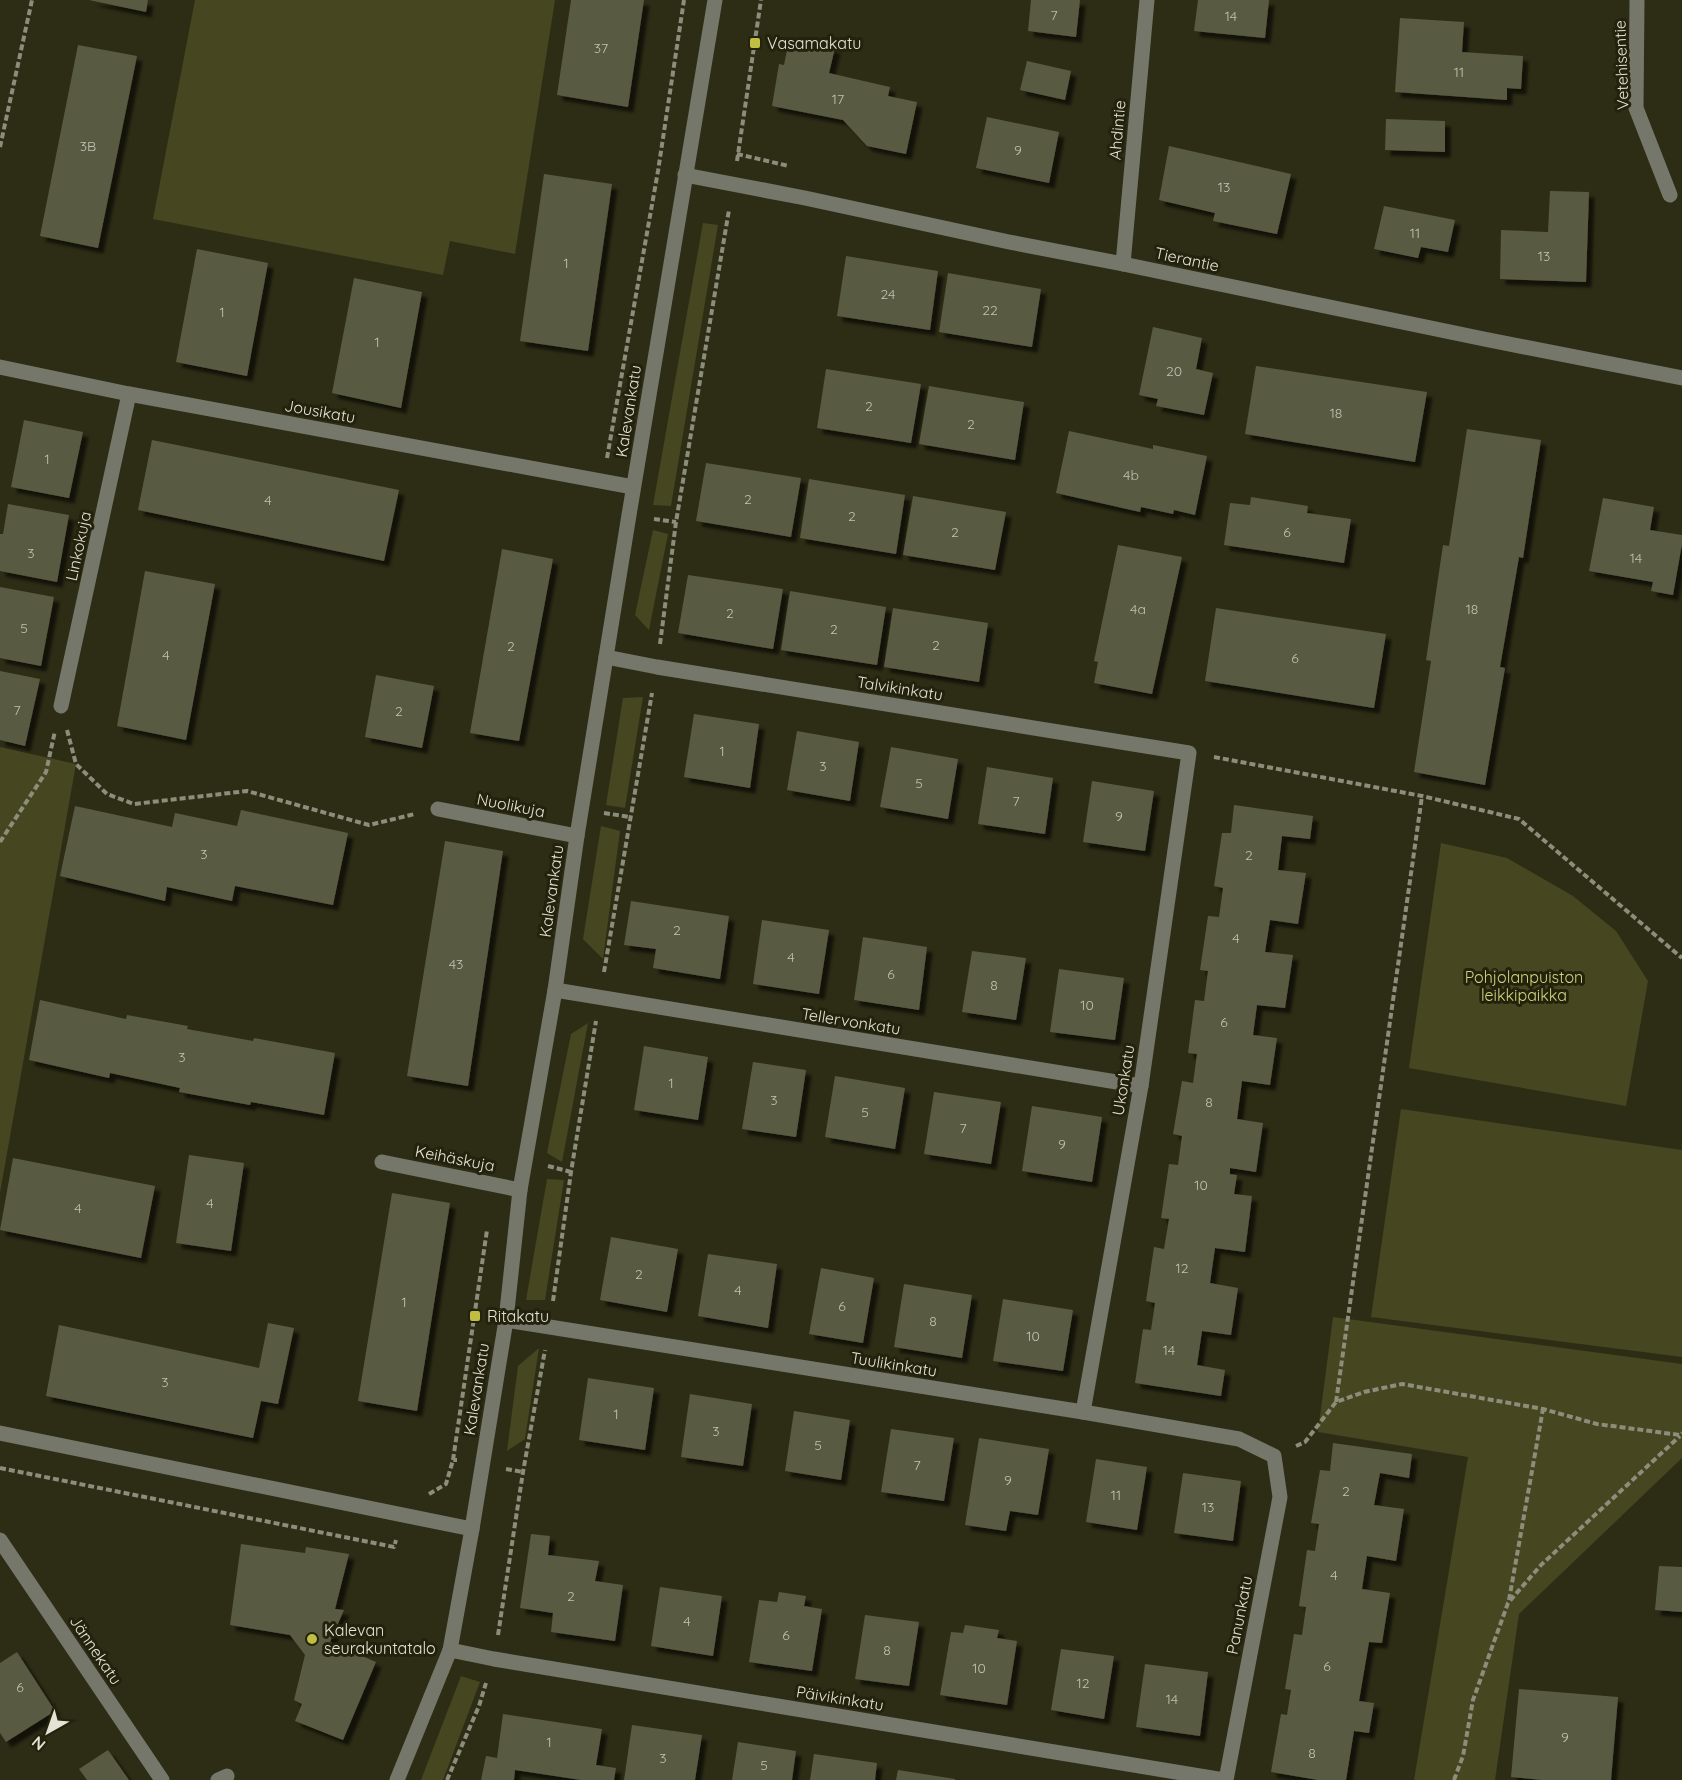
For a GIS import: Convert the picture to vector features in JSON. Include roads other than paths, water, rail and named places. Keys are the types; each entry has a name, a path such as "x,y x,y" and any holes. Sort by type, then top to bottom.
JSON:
{"street":[{"name":"Kalevankatu","path":"397,1780 450,1650 472,1529 506,1320 520,1190 555,990 577,836 633,487 715,0"},
{"name":"Ahdintie","path":"1123,264 1147,0"},
{"name":"Vetehisentie","path":"1637,0 1636,108 1670,195"},
{"name":"Tierantie","path":"686,175 1682,378"},
{"name":"Jousikatu","path":"0,367 129,394 633,487"},
{"name":"Linkokuja","path":"61,706 129,394"},
{"name":"Talvikinkatu","path":"606,657 1189,753"},
{"name":"Ukonkatu","path":"1083,1412 1141,1086 1189,753"},
{"name":"Nuolikuja","path":"438,809 577,836"},
{"name":"Tellervonkatu","path":"555,990 1141,1086"},
{"name":"Keihäskuja","path":"382,1162 520,1190"},
{"name":"Tuulikinkatu","path":"506,1320 1239,1439 1274,1456"},
{"path":"0,1433 472,1529"},
{"name":"Panunkatu","path":"1225,1780 1280,1497 1274,1456"},
{"name":"Jännekatu","path":"0,1540 162,1780"},
{"name":"Päivikinkatu","path":"450,1650 1225,1780"}],"place":[{"name":"Vasamakatu","path":"755,43"},
{"name":"Ritakatu","path":"475,1316"},
{"name":"Kalevan seurakuntatalo","path":"312,1639"}],"park label":[{"name":"Pohjolanpuiston leikkipaikka","path":"1524,986"}]}
